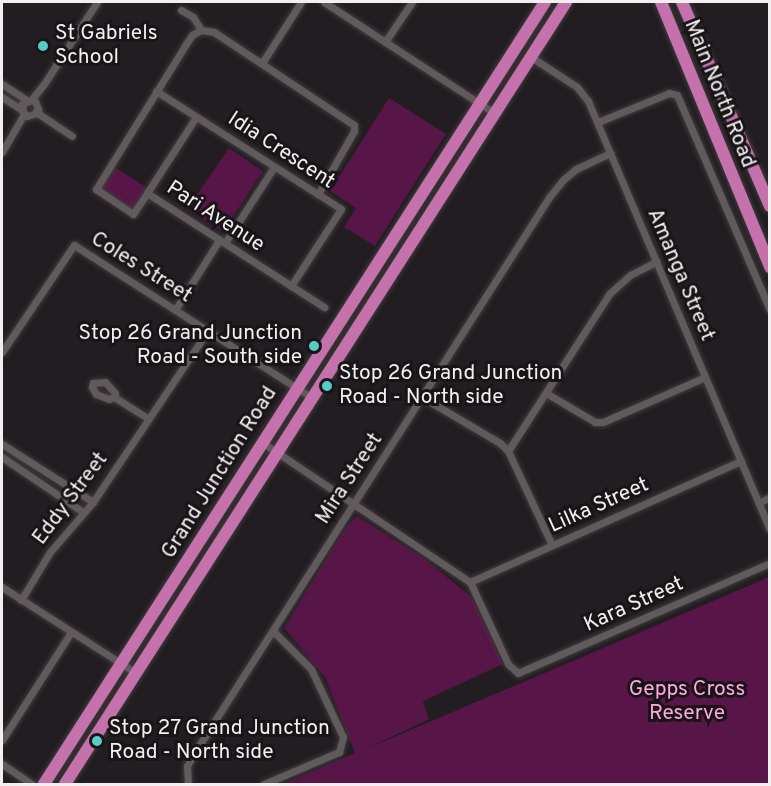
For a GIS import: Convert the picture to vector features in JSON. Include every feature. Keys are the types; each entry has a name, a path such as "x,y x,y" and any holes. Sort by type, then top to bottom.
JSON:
{"highway":[{"name":"Grand Junction Road","path":"44,784 545,2"},
{"name":"Grand Junction Road","path":"65,784 566,2"},
{"name":"Main North Road","path":"661,2 770,267"},
{"name":"Main North Road","path":"682,2 770,206"},
{"path":"508,58 531,57 522,38"},
{"path":"700,93 718,86"}],"street":[{"path":"2,152 97,2"},
{"path":"262,63 301,2"},
{"path":"324,2 494,113"},
{"path":"385,42 412,2"},
{"path":"181,9 193,17 201,30"},
{"path":"156,91 192,35 201,30 210,29 354,125 354,131 318,194"},
{"name":"Amanga Street","path":"531,57 576,87 588,101 770,529"},
{"path":"2,84 29,100"},
{"path":"30,111 22,104 44,84"},
{"name":"Idia Crescent","path":"156,91 341,209 291,286"},
{"name":"Pari Avenue","path":"156,91 96,189 133,214 147,193 324,307"},
{"path":"598,122 669,93 677,95 770,310"},
{"path":"2,97 72,136"},
{"path":"29,100 30,111"},
{"path":"147,193 196,117"},
{"name":"Mira Street","path":"188,784 187,766 193,755 564,178 610,153"},
{"path":"175,310 274,167"},
{"name":"Coles Street","path":"2,352 74,245 312,398"},
{"path":"508,451 609,294 630,275 657,261"},
{"name":"Eddy Street","path":"21,600 50,552 93,502 208,330"},
{"path":"546,393 595,422 603,422 705,377"},
{"path":"114,397 149,419"},
{"path":"423,397 500,443 508,451 552,544"},
{"path":"263,442 470,582"},
{"path":"2,444 93,502"},
{"path":"2,458 83,512"},
{"name":"Lilka Street","path":"470,582 741,461"},
{"path":"759,503 770,497"},
{"name":"Kara Street","path":"470,582 511,670 518,673 526,672 770,563"},
{"path":"2,587 136,673"},
{"path":"264,784 339,752 343,737 311,669 273,631"},
{"path":"2,740 71,632"},
{"path":"2,764 32,784"}],"green space":[{"path":"389,98 446,134 375,246 344,227 356,208 330,191"},
{"path":"229,148 263,171 223,232 187,209"},
{"path":"115,167 147,188 133,210 100,189"},
{"name":"Gepps Cross Reserve","path":"357,516 426,560 468,594 475,603 503,664 423,701 429,719 366,749 769,577 769,784 283,784 355,753 325,677 284,628 346,527"}],"place":[{"name":"St Gabriels School","path":"43,46"},
{"name":"Stop 26 Grand Junction Road - South side","path":"314,346"},
{"name":"Stop 26 Grand Junction Road - North side","path":"327,386"},
{"name":"Stop 27 Grand Junction Road - North side","path":"97,741"}]}
